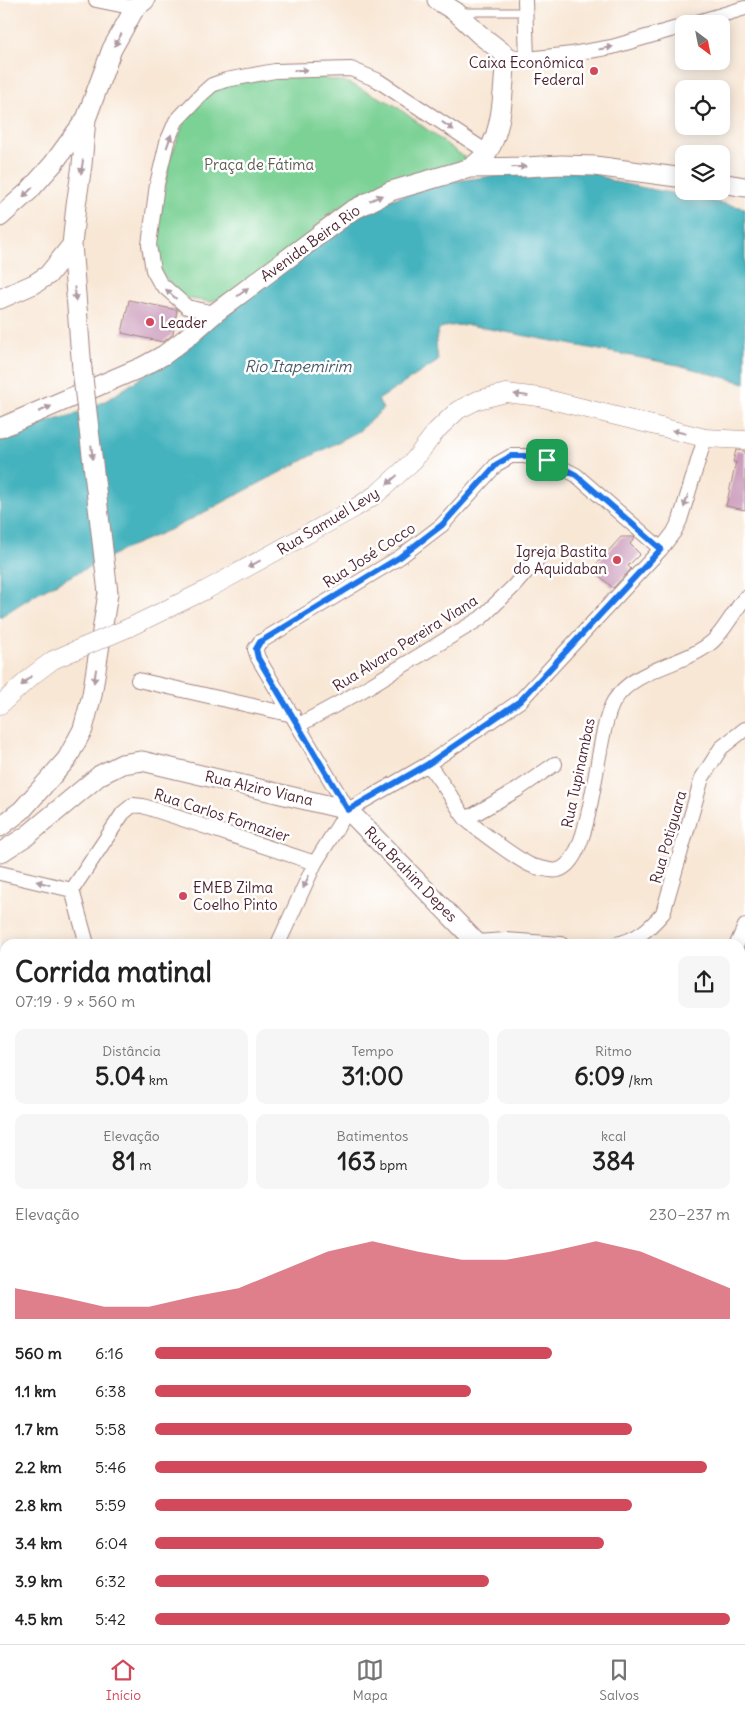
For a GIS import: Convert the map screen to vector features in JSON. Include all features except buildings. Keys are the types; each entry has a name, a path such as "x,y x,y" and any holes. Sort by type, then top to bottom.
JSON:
{"main road":[{"path":"437,0 456,12 479,34 506,54 499,126 487,152 470,168"},
{"path":"0,826 22,810 67,759 83,729 92,695 108,593 82,369 72,245 86,119 112,49 140,4"},
{"path":"0,217 29,191 53,164 86,119"},
{"name":"Avenida Beira Rio","path":"0,428 142,367 171,350 215,313 351,211 391,191 470,168 561,164 595,166 675,177"},
{"path":"730,184 745,186"},
{"path":"0,299 34,284 48,275 72,245"},
{"name":"Rua Alziro Viana","path":"0,853 28,835 100,776 122,764 142,761 348,810"},
{"name":"Rua Brahim Depes","path":"348,810 473,939"}],"street":[{"path":"99,0 140,4"},
{"path":"525,6 527,59"},
{"path":"721,15 745,8"},
{"path":"506,54 527,59 565,55 612,47 675,29"},
{"path":"215,313 187,307 160,284 153,270 149,244 158,184 168,142 176,121 212,85 226,80 275,71 351,69 384,85 487,152"},
{"name":"Rua Samuel Levy","path":"0,705 33,674 53,660 128,628 214,586 363,503 378,493 414,460 438,430 458,410 478,400 506,393 539,397 705,438 745,440"},
{"path":"280,939 315,862 348,810 428,764 520,701 661,549 674,532 680,520 705,438"},
{"name":"Rua José Cocco","path":"256,649 260,642 400,557 442,525 497,464 511,456 547,460 576,475 661,549"},
{"name":"Rua Alvaro Pereira Viana","path":"296,720 363,690 481,618 513,587 541,555"},
{"name":"Rua Tupinambas","path":"428,764 466,819 529,866 557,870 566,866 575,856 587,819 602,735 614,700 628,686 658,669 688,657 714,641 745,598"},
{"name":"Rua Brahim Depes","path":"256,649 258,658 348,810"},
{"path":"138,680 296,720"},
{"name":"Rua Potiguara","path":"633,939 648,930 663,913 702,778 721,748 745,730"},
{"path":"466,819 517,790 554,764"},
{"name":"Rua Carlos Fornazier","path":"72,890 123,813 133,805 143,806 315,862"},
{"path":"0,873 72,890 86,939"},
{"path":"739,939 745,926"}],"lane":[{"path":"456,12 525,6"}],"green space":[{"name":"Praça de Fátima","path":"292,74 346,82 393,104 469,161 363,192 327,216 300,243 226,296 210,302 184,298 163,276 158,265 156,244 169,162 184,122 215,86"}],"water":[{"name":"Rio Itapemirim","path":"587,170 615,182 675,194 675,200 705,200 745,208 745,383 678,365 469,325 447,326 439,329 437,334 438,361 378,400 383,409 359,431 176,527 131,546 39,592 0,617 0,435 76,414 109,399 139,379 272,276 365,212 389,200 447,182 534,171"}],"place":[{"name":"Caixa Econômica Federal","path":"594,71"},
{"name":"Leader","path":"150,322"},
{"name":"Igreja Bastita do Aquidaban","path":"617,560"},
{"name":"EMEB Zilma Coelho Pinto","path":"183,896"}],"route":[{"path":"511,456 547,460 576,475 661,549 520,701 428,764 348,810 258,658 256,649 260,642 400,557 442,525 497,464 511,456"}]}
